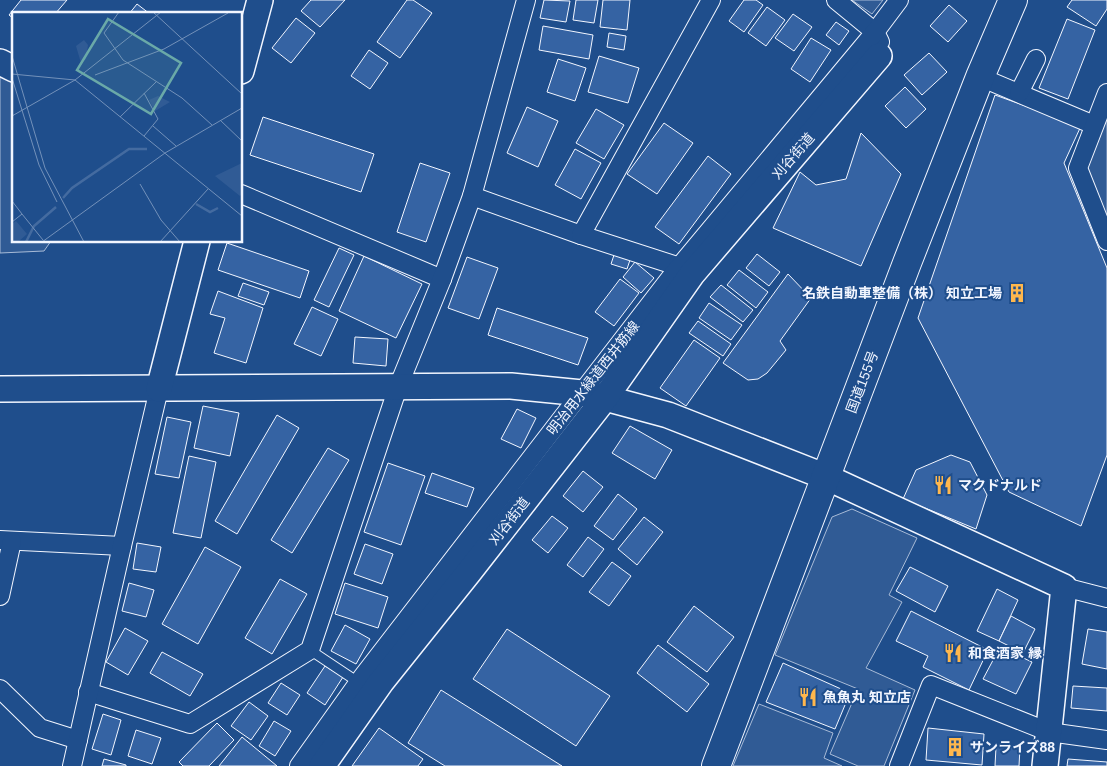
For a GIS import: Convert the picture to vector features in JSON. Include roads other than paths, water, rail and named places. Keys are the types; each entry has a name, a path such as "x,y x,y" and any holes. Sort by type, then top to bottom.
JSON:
{"highway":[{"name":"国道155号","path":"716,766 907,263 980,76 1013,0"}],"street":[{"path":"242,67 260,0"},
{"path":"88,692 190,724 310,650 398,387 442,279 472,196 526,0"},
{"path":"581,235 712,0"},
{"path":"836,0 875,32 882,45 879,56"},
{"path":"472,196 581,235 693,265 899,0"},
{"name":"刈谷街道","path":"322,766 366,687 469,572 593,396 693,265 879,56"},
{"path":"1019,93 1036,59"},
{"path":"0,62 12,69"},
{"path":"980,76 1094,125"},
{"path":"1107,93 1078,168 1107,241"},
{"path":"242,194 442,279"},
{"path":"72,766 159,388 197,242"},
{"path":"0,389 511,386 593,396 668,415 826,477 1064,587 1107,598"},
{"path":"0,596 6,541 122,546"},
{"path":"1045,766 1064,587"},
{"path":"899,766 931,685 1049,732 1107,740"},
{"path":"299,766 366,687"},
{"path":"0,689 40,728 78,740"}],"lane":[{"path":"310,650 366,687"}],"place":[{"name":"名鉄自動車整備（株） 知立工場","path":"1017,293"},
{"name":"マクドナルド","path":"943,485"},
{"name":"和食酒家 縁","path":"953,653"},
{"name":"魚魚丸 知立店","path":"808,697"},
{"name":"サンライズ88","path":"955,747"}]}
